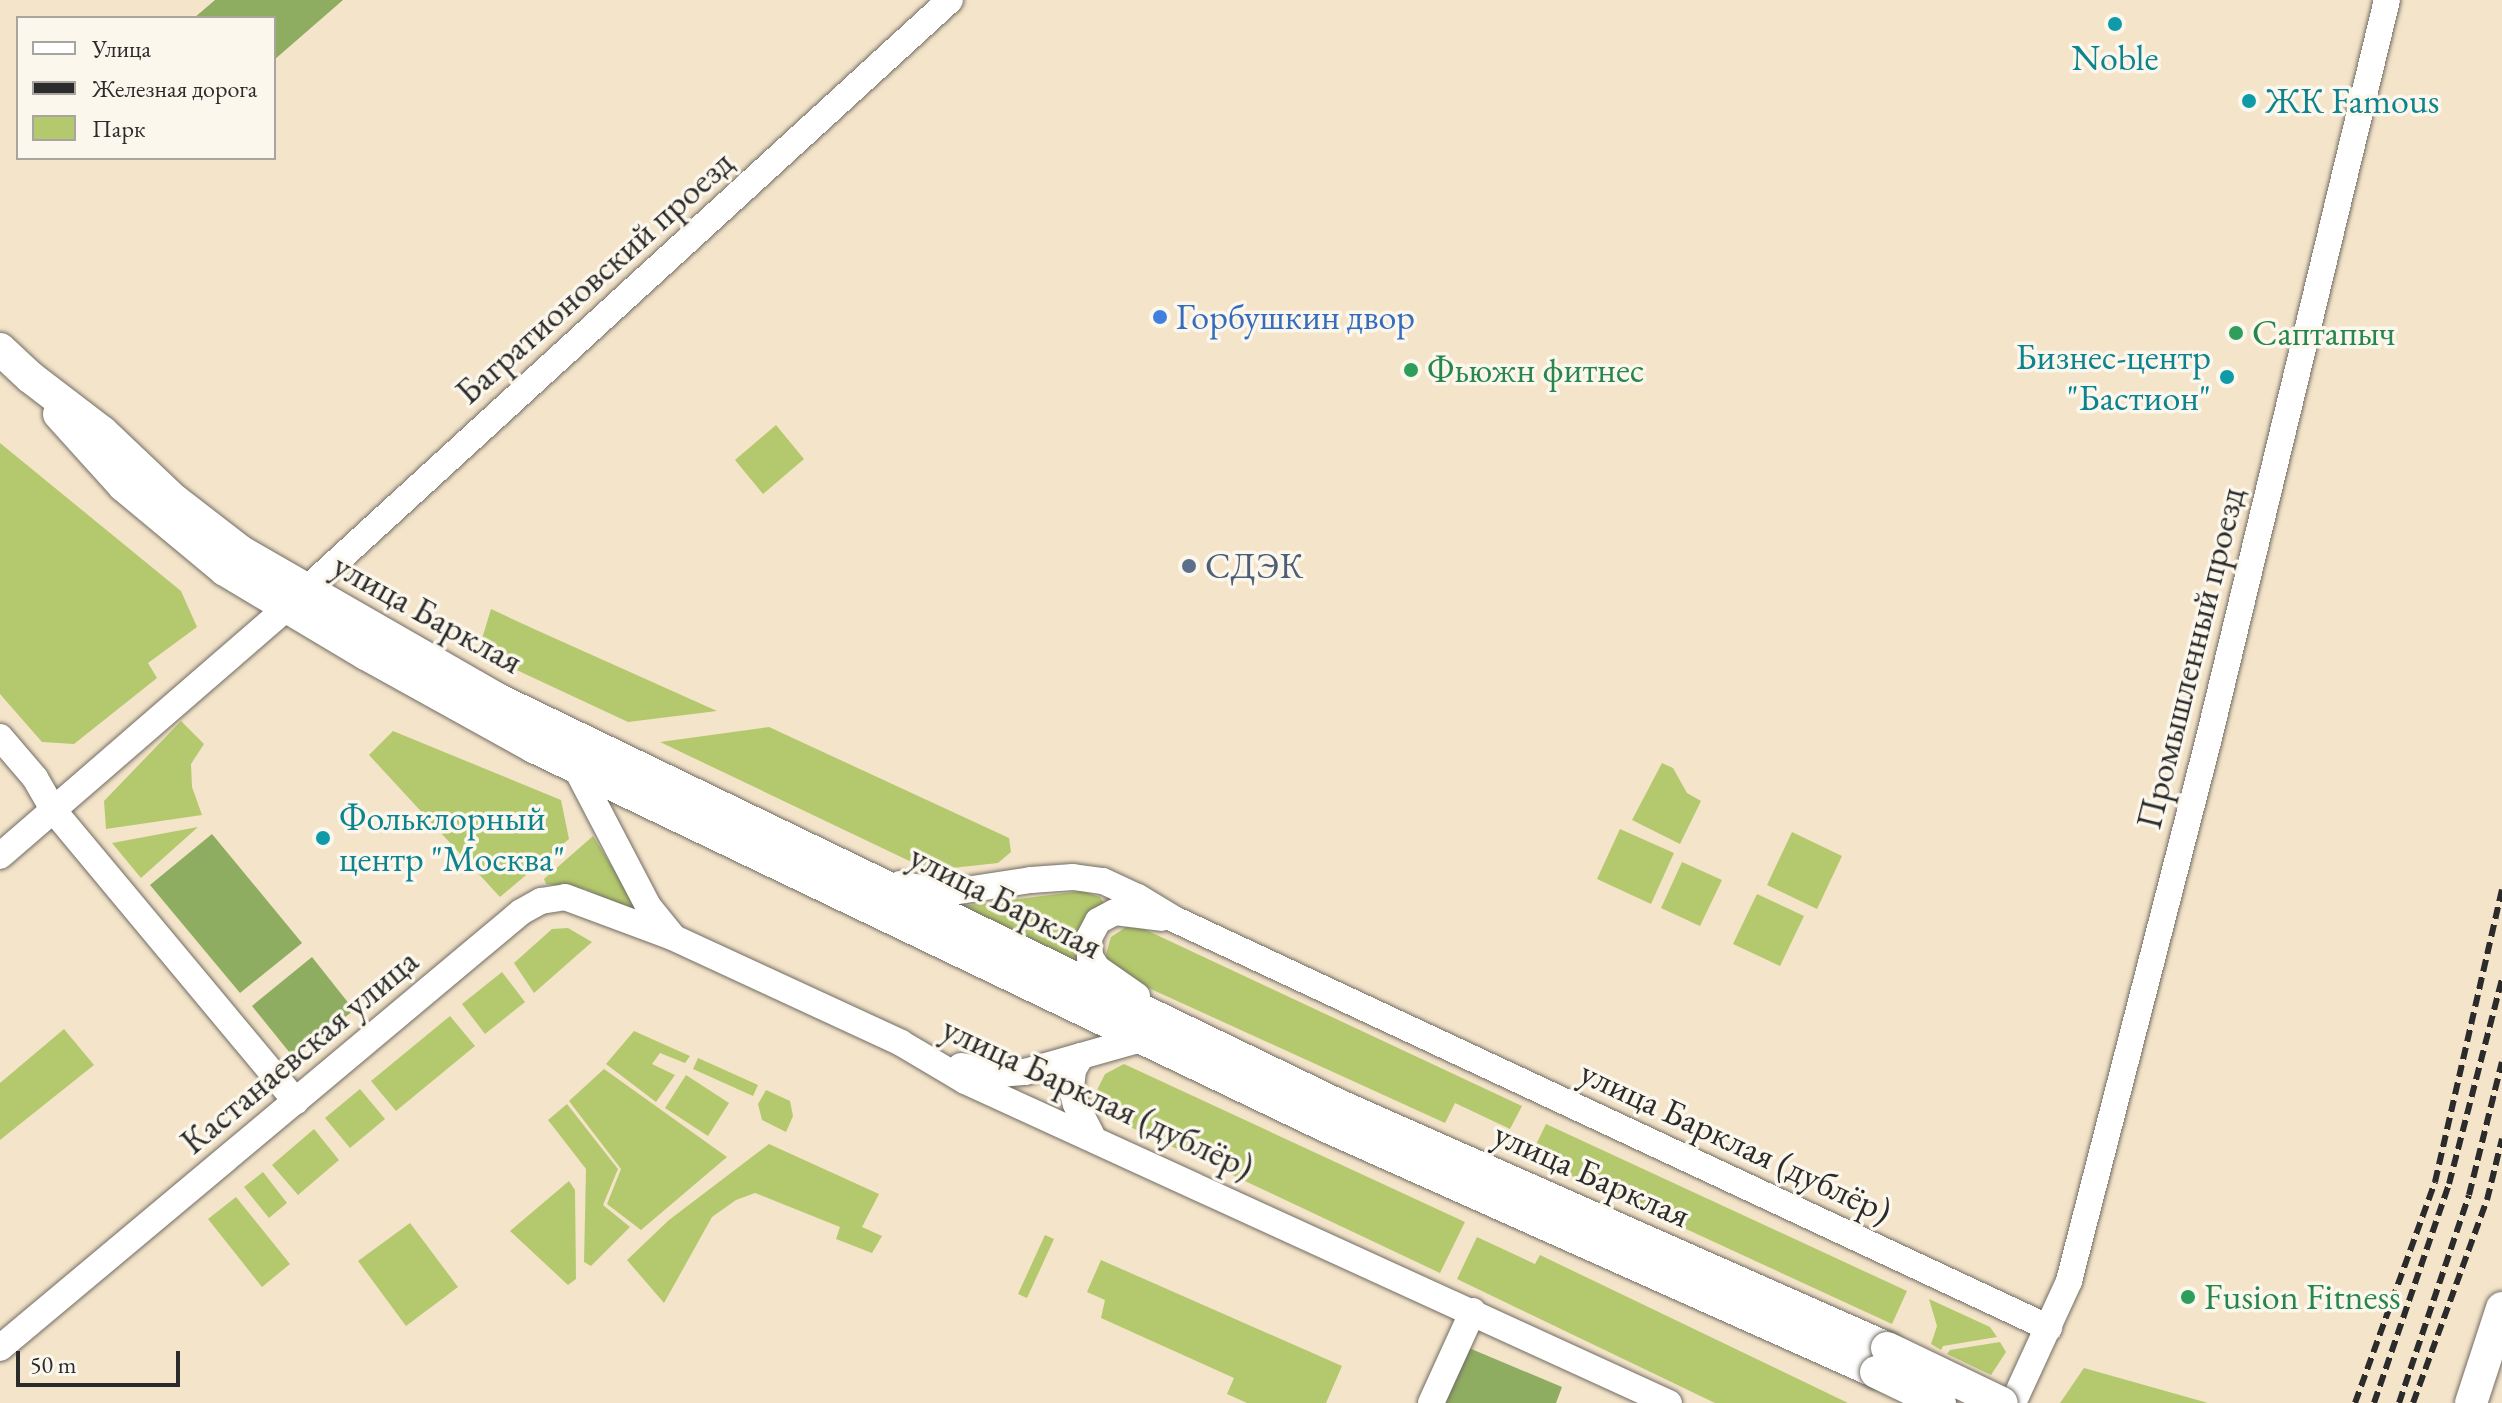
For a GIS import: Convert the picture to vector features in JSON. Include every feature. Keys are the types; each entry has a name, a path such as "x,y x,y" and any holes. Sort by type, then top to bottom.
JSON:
{"main road":[{"name":"улица Барклая","path":"0,349 30,377 86,448 158,517 225,570 295,599 1179,1030 1505,1180 1882,1360 1940,1403"},
{"name":"улица Барклая","path":"295,599 577,770 1141,1039 1376,1149 1882,1360 2002,1403"},
{"path":"2471,1403 2502,1308"}],"street":[{"name":"Багратионовский проезд","path":"0,856 295,599 950,0"},
{"name":"Промышленный проезд","path":"2013,1403 2069,1281 2166,909 2387,0"},
{"path":"0,737 35,778 54,811 296,1101"},
{"name":"улица Барклая (дублёр)","path":"577,770 648,906 672,937 901,1043 965,1081 1092,1136 1669,1403"},
{"name":"улица Барклая (дублёр)","path":"855,870 922,891 946,893 1031,880 1073,877 1103,881 1174,919 2049,1328"},
{"name":"Кастанаевская улица","path":"0,1348 521,912 541,901 565,897 672,937"},
{"name":"улица Барклая (дублёр)","path":"1174,919 1122,911 1109,914 1094,926 1088,951 1097,968 1179,1030"},
{"path":"901,1043 969,1068 1000,1074 1025,1072 1141,1039"},
{"path":"1081,1056 1073,1070 1071,1087 1092,1136"},
{"path":"1431,1403 1473,1311"}],"green space":[{"path":"215,0 343,0 276,58 276,16 196,16"},
{"path":"776,425 804,459 763,494 735,460"},
{"path":"0,443 181,591 197,627 148,663 157,678 74,744 42,742 0,694"},
{"path":"491,609 717,711 628,722 478,652"},
{"path":"181,721 204,744 191,764 192,787 202,815 106,829 104,801"},
{"path":"769,727 1009,838 1011,852 998,863 943,869 922,867 660,742"},
{"path":"393,731 561,800 569,839 500,897 369,755"},
{"path":"1662,763 1673,768 1687,793 1701,801 1680,844 1632,820"},
{"path":"198,827 141,878 112,843"},
{"path":"1620,829 1674,853 1651,904 1597,879"},
{"path":"1792,832 1842,856 1817,909 1767,885"},
{"path":"212,834 302,943 240,993 150,885"},
{"path":"593,836 632,899 637,913 585,889 546,884 544,879"},
{"path":"1682,862 1722,880 1700,926 1661,908"},
{"path":"1082,891 1100,897 1104,903 1090,912 1080,927 1076,944 1079,962 963,906"},
{"path":"1757,894 1804,916 1780,966 1733,944"},
{"path":"1126,927 1144,929 1522,1106 1510,1129 1455,1103 1445,1123 1120,975 1108,962 1106,954 1111,937"},
{"path":"568,928 592,942 534,993 514,963 552,929"},
{"path":"312,957 354,1010 294,1058 252,1006"},
{"path":"502,972 525,1002 485,1034 462,1004"},
{"path":"450,1016 475,1046 396,1111 371,1081"},
{"path":"64,1029 94,1065 0,1140 0,1083"},
{"path":"634,1031 690,1056 685,1063 660,1053 652,1064 675,1075 656,1102 606,1064"},
{"path":"698,1058 758,1085 753,1096 693,1069"},
{"path":"1124,1064 1465,1222 1440,1273 1107,1116 1096,1092 1105,1074"},
{"path":"604,1069 727,1157 641,1230 607,1204 621,1169 569,1101"},
{"path":"686,1075 729,1103 708,1136 665,1108"},
{"path":"360,1089 385,1119 350,1148 325,1118"},
{"path":"766,1090 790,1101 793,1116 786,1132 762,1120 758,1104"},
{"path":"567,1104 618,1169 603,1205 630,1227 591,1266 584,1262 586,1169 548,1120"},
{"path":"1546,1124 1907,1291 1892,1324 1530,1157"},
{"path":"314,1129 339,1160 298,1195 272,1165"},
{"path":"769,1144 879,1194 862,1227 882,1236 872,1253 836,1239 840,1227 755,1193 736,1200 712,1217 664,1303 627,1260 669,1220"},
{"path":"263,1172 287,1203 269,1218 244,1187"},
{"path":"569,1181 575,1190 576,1279 568,1285 510,1231"},
{"path":"236,1197 290,1264 262,1287 208,1219"},
{"path":"410,1223 458,1287 406,1326 358,1261"},
{"path":"1045,1235 1054,1239 1027,1298 1018,1294"},
{"path":"1477,1237 1535,1264 1540,1255 1848,1403 1715,1403 1457,1279"},
{"path":"1101,1260 1342,1366 1326,1403 1247,1403 1227,1394 1234,1378 1101,1318 1105,1300 1087,1292"},
{"path":"1929,1299 1990,1327 1997,1337 1943,1346 1941,1350 1931,1344 1937,1326"},
{"path":"2000,1342 2006,1352 1991,1375 1947,1354 1950,1350"},
{"path":"1469,1348 1562,1387 1556,1403 1443,1403"},
{"path":"2084,1368 2208,1403 2060,1403"}],"railway":[{"path":"2355,1403 2435,1182 2502,890"},
{"path":"2374,1403 2449,1184 2502,979"},
{"path":"2399,1403 2469,1195 2502,1062"},
{"path":"2413,1403 2487,1200 2502,1139"}],"place":[{"name":"Noble","path":"2115,24"},
{"name":"ЖК Famous","path":"2249,101"},
{"name":"Горбушкин двор","path":"1160,317"},
{"name":"Саптапыч","path":"2236,333"},
{"name":"Фьюжн фитнес","path":"1411,370"},
{"name":"Бизнес-центр \"Бастион\"","path":"2227,377"},
{"name":"СДЭК","path":"1189,566"},
{"name":"Фольклорный центр \"Москва\"","path":"323,838"},
{"name":"Fusion Fitness","path":"2188,1297"}]}
